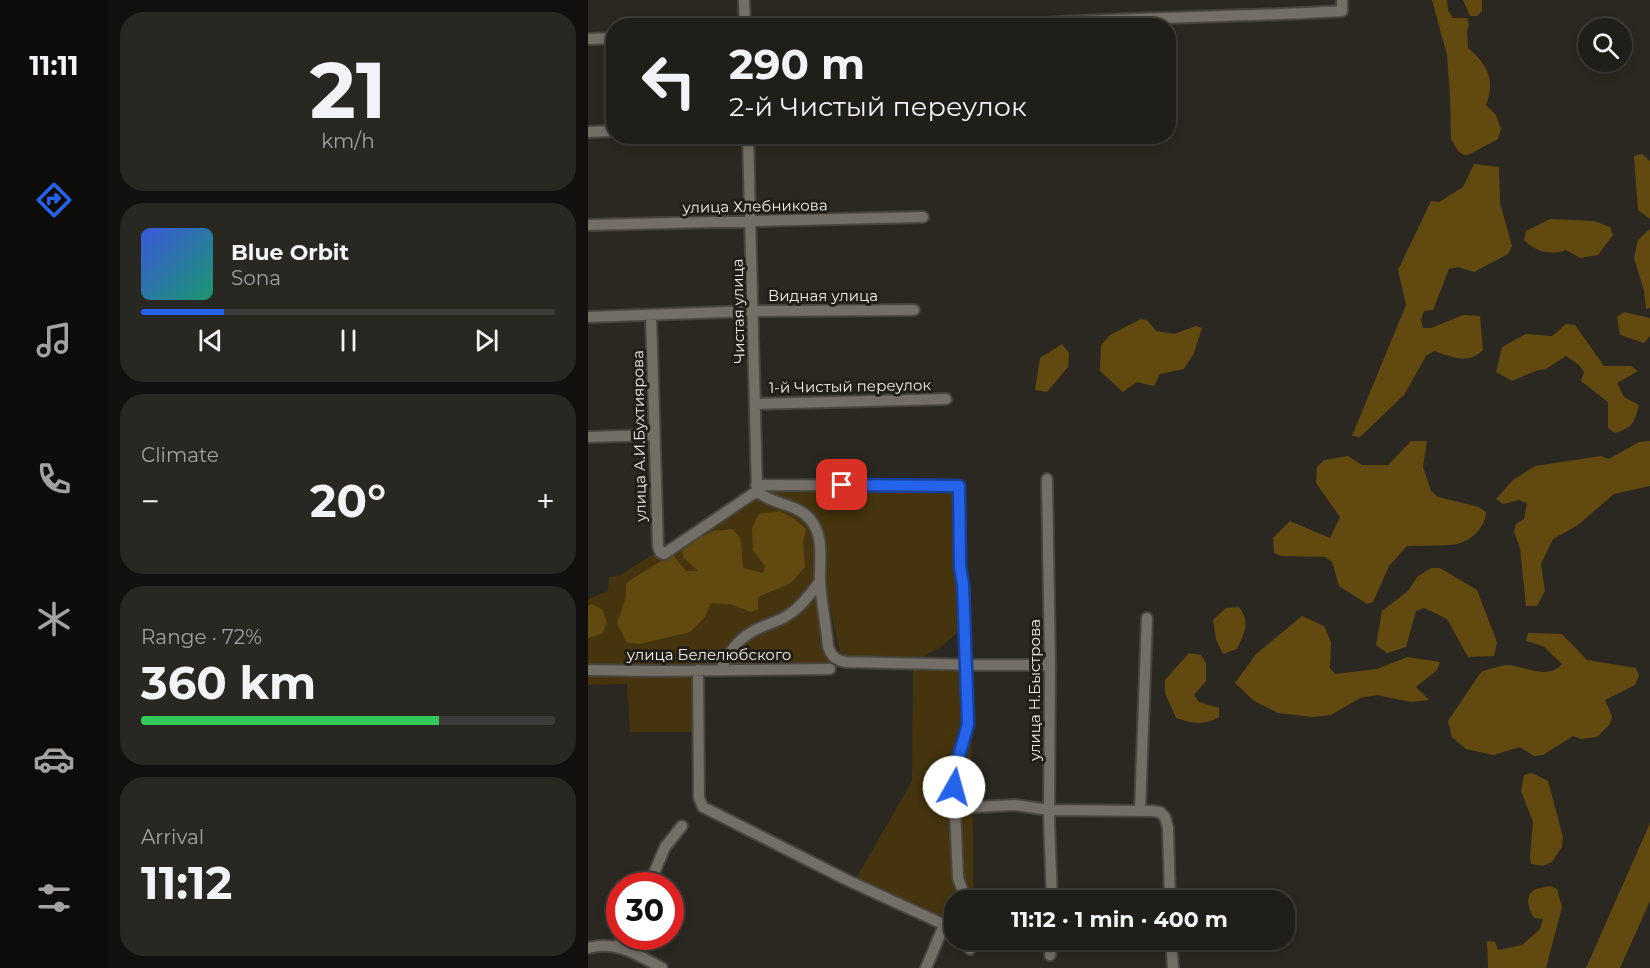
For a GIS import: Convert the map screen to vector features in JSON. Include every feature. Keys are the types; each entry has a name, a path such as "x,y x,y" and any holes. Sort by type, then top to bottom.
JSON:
{"street":[{"path":"744,0 745,18"},
{"path":"1166,18 1297,14 1342,6"},
{"path":"589,39 606,38"},
{"path":"588,132 606,131"},
{"name":"Чистая улица","path":"748,144 756,488"},
{"name":"улица Хлебникова","path":"588,225 923,217"},
{"name":"Видная улица","path":"588,317 753,311 914,310"},
{"name":"улица А.И.Бухтиярова","path":"651,315 660,552 664,554 756,488"},
{"name":"1-й Чистый переулок","path":"755,404 946,399"},
{"path":"588,437 654,435"},
{"name":"улица Н.Быстрова","path":"1047,479 1052,890"},
{"path":"756,488 959,486 968,724 955,770 958,878 962,890"},
{"path":"756,488 764,498 798,509 810,518 817,532 821,547 820,581 832,663"},
{"path":"721,669 738,642 750,633 787,617 796,610 820,581"},
{"path":"1140,810 1147,618"},
{"name":"улица Белелюбского","path":"588,670 698,670 846,662 1050,664"},
{"path":"698,670 700,803 708,811 944,925"},
{"path":"956,808 1014,805 1049,810 1160,812 1167,822 1170,890"},
{"path":"654,872 665,847 682,826"},
{"path":"926,968 944,936"},
{"path":"588,948 606,946"},
{"path":"629,950 662,968"},
{"path":"1050,955 1051,950"},
{"path":"1172,950 1173,968"}],"shaded area":[{"path":"1432,0 1447,0 1448,10 1453,18 1467,18 1468,48 1485,66 1490,80 1486,105 1496,115 1501,129 1498,139 1468,155 1458,151 1451,139 1447,55"},
{"path":"1463,0 1482,0 1482,11 1477,16 1470,16"},
{"path":"1642,154 1650,161 1650,219 1638,210 1634,156"},
{"path":"1474,164 1499,167 1500,203 1512,246 1508,254 1474,272 1458,267 1449,269 1433,310 1424,311 1421,320 1423,328 1431,328 1463,315 1480,316 1483,350 1477,355 1466,358 1453,357 1434,351 1426,356 1404,395 1360,437 1352,436 1406,305 1398,270 1431,201 1439,202 1463,187"},
{"path":"1550,219 1594,221 1610,227 1613,235 1598,255 1580,258 1566,250 1555,253 1544,251 1524,240 1526,231"},
{"path":"1650,229 1650,308 1646,309 1644,291 1634,258 1638,240"},
{"path":"1624,312 1650,318 1650,336 1644,343 1620,335 1617,317"},
{"path":"1141,319 1147,320 1156,331 1174,334 1196,326 1202,328 1194,353 1184,369 1160,374 1154,386 1137,382 1123,392 1100,371 1101,345 1110,335"},
{"path":"1566,324 1575,325 1604,366 1631,366 1638,371 1617,383 1624,397 1639,405 1634,420 1626,429 1615,433 1608,428 1608,402 1581,381 1584,372 1579,365 1566,356 1546,369 1512,381 1496,372 1502,347 1526,334 1552,336"},
{"path":"1062,344 1069,353 1068,367 1047,392 1035,390 1040,358"},
{"path":"1411,441 1427,441 1423,467 1431,491 1438,497 1479,507 1486,512 1484,522 1474,535 1455,544 1407,546 1389,566 1373,602 1367,604 1339,586 1332,562 1325,557 1281,556 1274,553 1273,538 1290,521 1330,538 1340,517 1316,483 1317,467 1324,460 1348,456 1362,465 1388,465"},
{"path":"1650,441 1650,486 1614,494 1578,525 1553,539 1541,564 1545,591 1537,606 1526,606 1520,548 1514,532 1516,524 1524,519 1527,503 1519,500 1503,504 1496,499 1513,480 1535,466 1601,456 1609,459 1639,442"},
{"path":"773,488 952,489 956,496 959,631 941,647 921,657 848,657 840,652 827,587 826,544 822,528 812,514 773,495 770,491"},
{"path":"757,494 801,515 813,532 829,665 588,666 588,599 608,591 609,577 619,576 655,553 659,558 667,559"},
{"path":"780,511 806,529 803,543 805,567 791,583 758,597 758,610 751,612 730,604 711,603 705,617 690,632 640,644 627,643 617,623 626,597 626,584 672,554 686,571 698,571 683,557 682,545 714,531 733,529 741,539 743,568 763,573 765,566 753,550 752,528 759,514"},
{"path":"1431,568 1440,568 1477,590 1497,642 1494,656 1468,657 1447,619 1424,608 1416,611 1406,647 1387,653 1376,645 1382,611 1408,591 1417,577"},
{"path":"592,604 603,610 607,623 602,634 588,638 588,606"},
{"path":"1239,607 1245,618 1244,633 1237,649 1223,654 1216,639 1213,620 1226,608"},
{"path":"1302,616 1324,626 1331,642 1330,668 1335,674 1377,669 1407,657 1440,662 1437,670 1416,687 1429,700 1411,702 1377,695 1360,698 1331,715 1313,717 1278,713 1254,701 1235,683 1256,654"},
{"path":"1528,633 1562,634 1587,660 1636,668 1639,676 1635,685 1605,700 1612,716 1610,724 1597,737 1581,739 1573,736 1543,755 1534,756 1520,747 1493,755 1466,749 1452,737 1448,721 1481,672 1509,665 1544,672 1557,669 1562,664 1543,646 1526,641"},
{"path":"1189,653 1201,655 1206,663 1206,681 1194,695 1199,702 1219,708 1219,717 1208,722 1192,722 1176,718 1165,693 1165,680"},
{"path":"913,668 959,669 964,675 971,720 974,890 944,890 944,917 857,877 912,781"},
{"path":"588,675 686,675 691,677 694,684 697,732 630,732 627,684 588,685"},
{"path":"1532,773 1548,781 1563,837 1562,847 1552,862 1543,866 1531,864 1533,822 1521,791 1524,775"},
{"path":"1650,823 1650,901 1620,968 1586,968"},
{"path":"1550,886 1557,889 1562,907 1546,968 1488,968 1487,941 1495,942 1498,950 1522,945 1540,929 1543,919 1535,918 1529,908 1528,900 1535,889"}],"route":[{"path":"842,485 959,486 960,567 963,585 968,724 955,770 954,787"}]}
